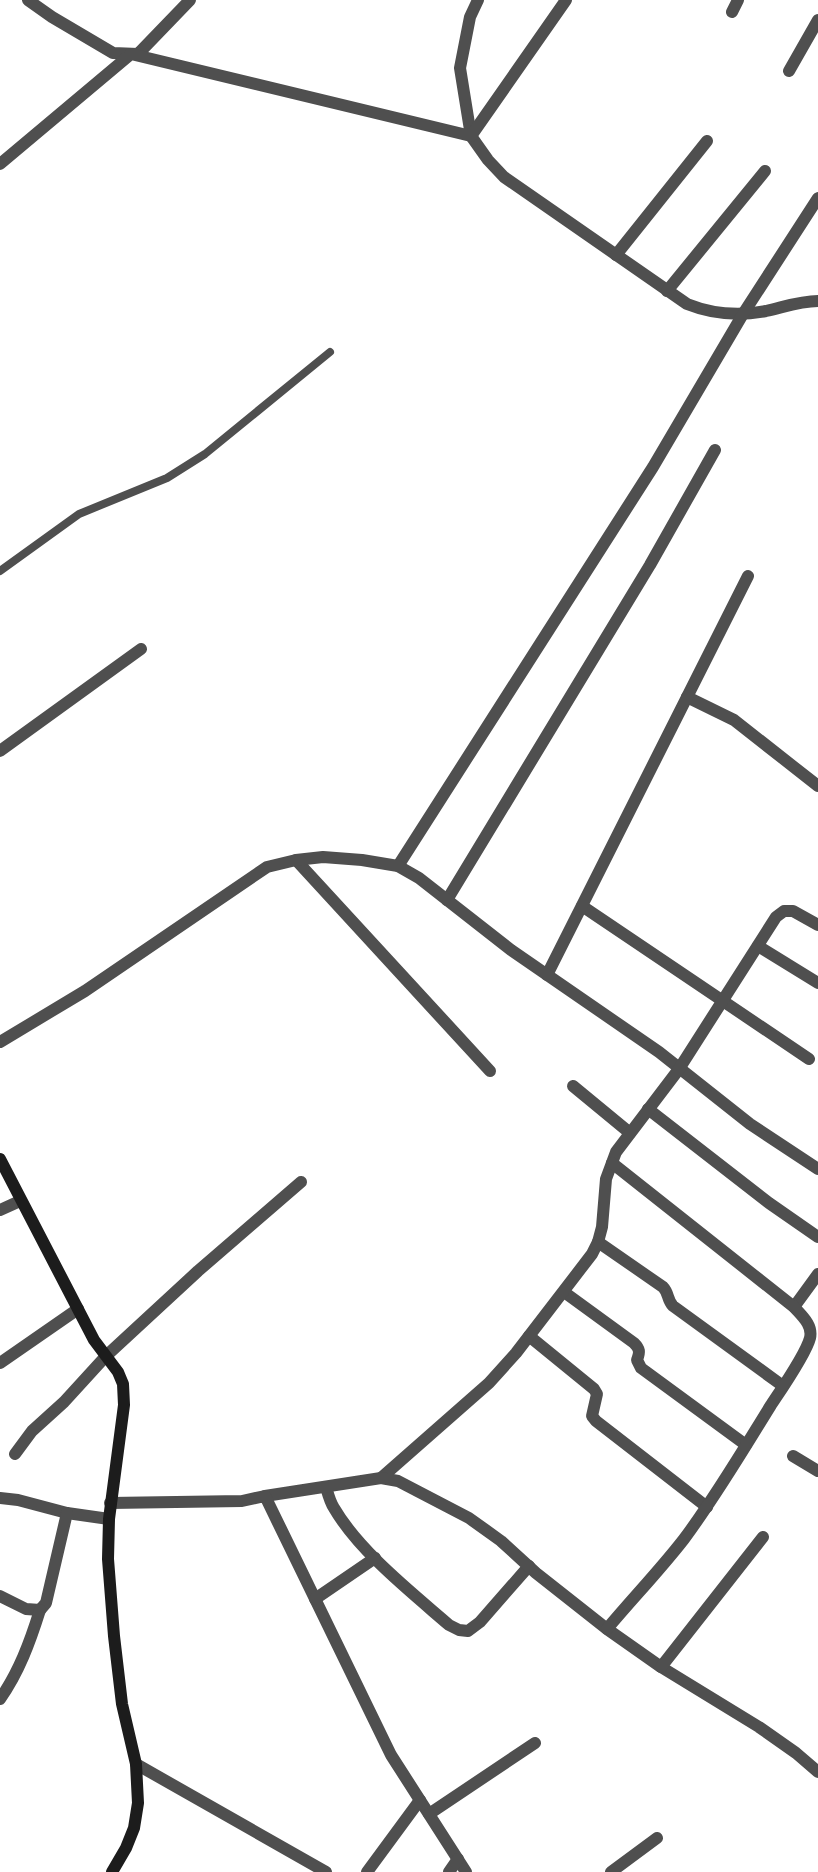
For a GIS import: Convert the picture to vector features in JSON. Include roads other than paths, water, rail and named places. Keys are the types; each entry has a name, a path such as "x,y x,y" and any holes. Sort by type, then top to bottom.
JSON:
{"street":[{"path":"28,0 113,53 130,54 138,54 190,0"},
{"path":"478,0 470,17 460,68 471,136 488,160 504,177 667,291 687,304 702,310 743,314 804,301 818,301"},
{"path":"471,136 566,0"},
{"path":"732,12 738,0"},
{"path":"789,71 818,20"},
{"path":"130,54 471,136"},
{"path":"0,164 130,54"},
{"path":"616,255 707,141"},
{"path":"667,291 765,171"},
{"path":"399,866 653,467 743,314 818,198"},
{"path":"447,900 650,565 715,450"},
{"path":"544,973 582,906 748,576"},
{"path":"0,751 141,649"},
{"path":"687,697 734,720 818,786"},
{"path":"0,1042 85,991 267,867 323,857 362,860 399,866 419,878 511,950 659,1052 750,1124 818,1169"},
{"path":"296,860 490,1071"},
{"path":"582,906 809,1059"},
{"path":"381,1478 489,1383 529,1336 592,1254 602,1227 606,1179 616,1152 679,1069 776,917 784,911 793,911 818,925"},
{"path":"758,946 818,983"},
{"path":"573,1086 630,1133"},
{"path":"648,1109 761,1197 818,1237"},
{"path":"0,1159 94,1340 118,1372 123,1384 124,1405 110,1503 108,1559 122,1704 136,1764 138,1803 134,1828 112,1872"},
{"path":"606,1629 683,1540 707,1507 783,1386 810,1337 810,1328 794,1307 612,1163"},
{"path":"15,1454 32,1431 64,1402 106,1356 198,1270 301,1182"},
{"path":"0,1210 20,1201"},
{"path":"598,1242 663,1287 673,1306 783,1386"},
{"path":"794,1307 818,1274"},
{"path":"564,1292 634,1342 639,1347 638,1360 641,1368 746,1445"},
{"path":"0,1363 78,1309"},
{"path":"529,1336 594,1389 597,1394 592,1416 596,1421 707,1507"},
{"path":"793,1456 818,1471"},
{"path":"110,1503 242,1500 381,1478 398,1481 468,1518 501,1540 606,1629 661,1667 759,1727 818,1772"},
{"path":"326,1486 333,1507 350,1532 397,1581 449,1625 459,1630 468,1631 480,1622 529,1566"},
{"path":"265,1496 391,1755 466,1872"},
{"path":"0,1498 18,1500 67,1513 109,1519"},
{"path":"0,1699 21,1663 40,1610 46,1603 67,1513"},
{"path":"661,1667 764,1537"},
{"path":"315,1599 375,1558"},
{"path":"0,1596 26,1609 40,1610"},
{"path":"429,1814 535,1743"},
{"path":"136,1764 326,1872"},
{"path":"367,1872 420,1800"},
{"path":"611,1872 657,1838"},
{"path":"448,1872 458,1859"}],"lane":[{"path":"0,571 79,514 167,478 205,454 330,352"}]}
